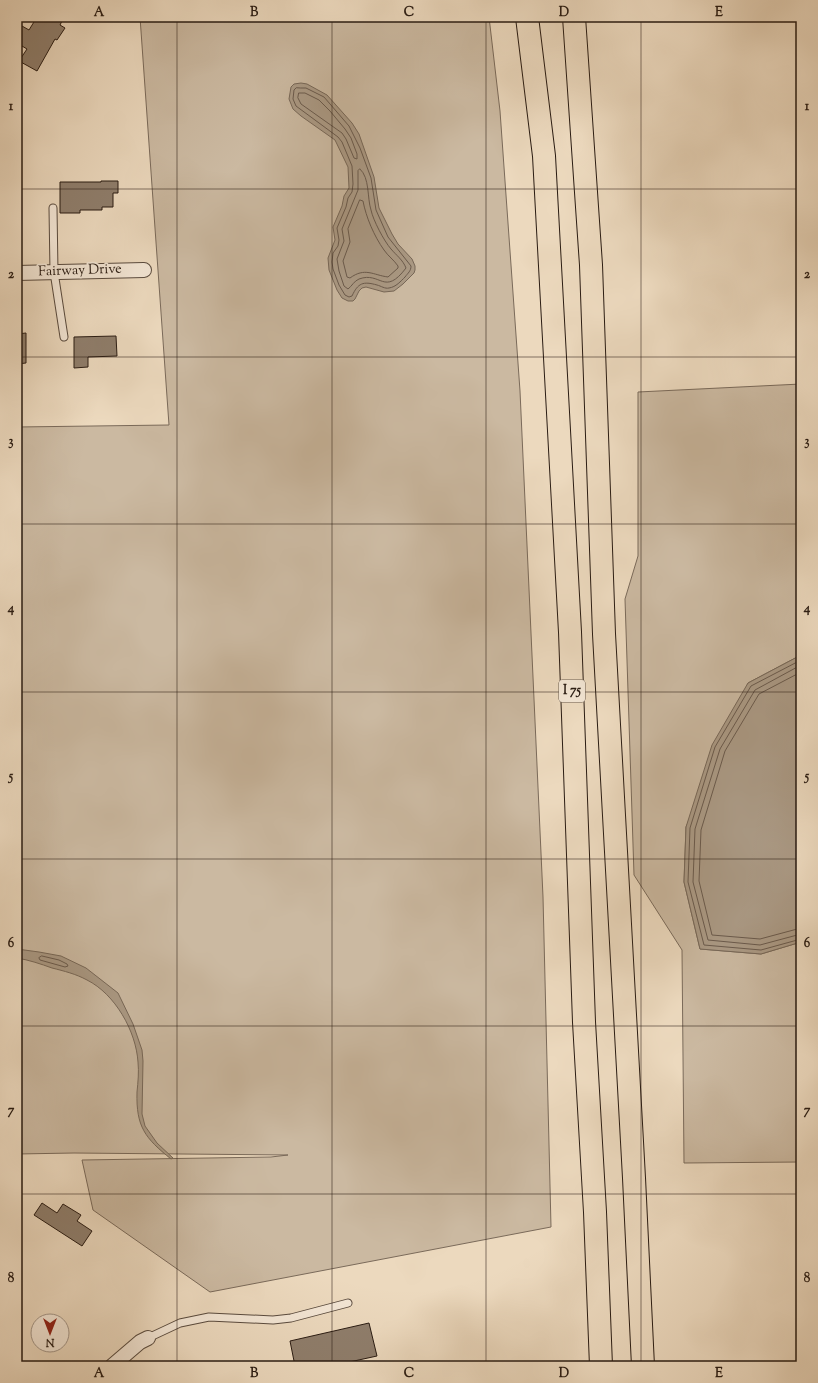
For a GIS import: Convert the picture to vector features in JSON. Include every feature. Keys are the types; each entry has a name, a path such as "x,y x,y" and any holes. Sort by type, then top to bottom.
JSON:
{"highway":[{"name":"I 75","path":"527,17 545,172 570,632 584,1022 595,1212 600,1366"},
{"path":"574,17 591,265 604,634 634,1170 643,1366"}],"street":[{"name":"Fairway Drive","path":"17,273 144,270"},
{"path":"112,1366 140,1342 148,1338"}],"lane":[{"path":"53,208 54,272 64,337"},
{"path":"148,1338 180,1323 209,1317 273,1320 291,1318 348,1303"}],"shaded area":[{"path":"140,17 489,17 500,111 520,391 543,897 551,1227 210,1292 93,1210 82,1160 271,1157 288,1155 74,1153 17,1154 17,427 169,425"},
{"path":"801,384 801,655 748,683 686,827 684,882 700,949 761,954 801,942 801,1162 684,1163 682,950 634,875 625,599 638,556 638,392"}],"water":[{"path":"294,84 307,84 327,95 352,123 359,134 374,177 379,208 398,244 412,259 415,266 414,273 394,291 384,292 366,287 359,291 353,301 348,301 342,298 337,290 329,270 328,258 335,240 333,227 342,206 344,196 349,188 348,167 335,140 293,109 289,99 291,87"},
{"path":"801,655 801,942 761,954 700,949 684,882 686,827 712,745 748,683"},
{"path":"17,949 61,956 86,968 118,993 133,1024 142,1050 142,1114 145,1126 157,1143 173,1158 171,1159 155,1145 144,1131 140,1123 137,1104 138,1062 136,1050 128,1026 115,1004 97,986 83,978 35,962 17,958"}],"building":[{"path":"37,17 64,17 60,25 65,28 57,40 55,39 37,71 19,61 27,49 17,43 17,34 22,26 29,30"},
{"path":"118,181 118,193 113,193 113,207 102,207 102,210 80,210 80,213 60,213 60,182"},
{"path":"26,333 26,363 17,364 17,334"},
{"path":"116,336 117,356 88,357 88,367 74,368 74,337"},
{"path":"42,1203 57,1213 63,1204 81,1215 77,1221 92,1231 82,1246 34,1215"},
{"path":"369,1323 377,1356 331,1366 295,1366 290,1341"}]}
